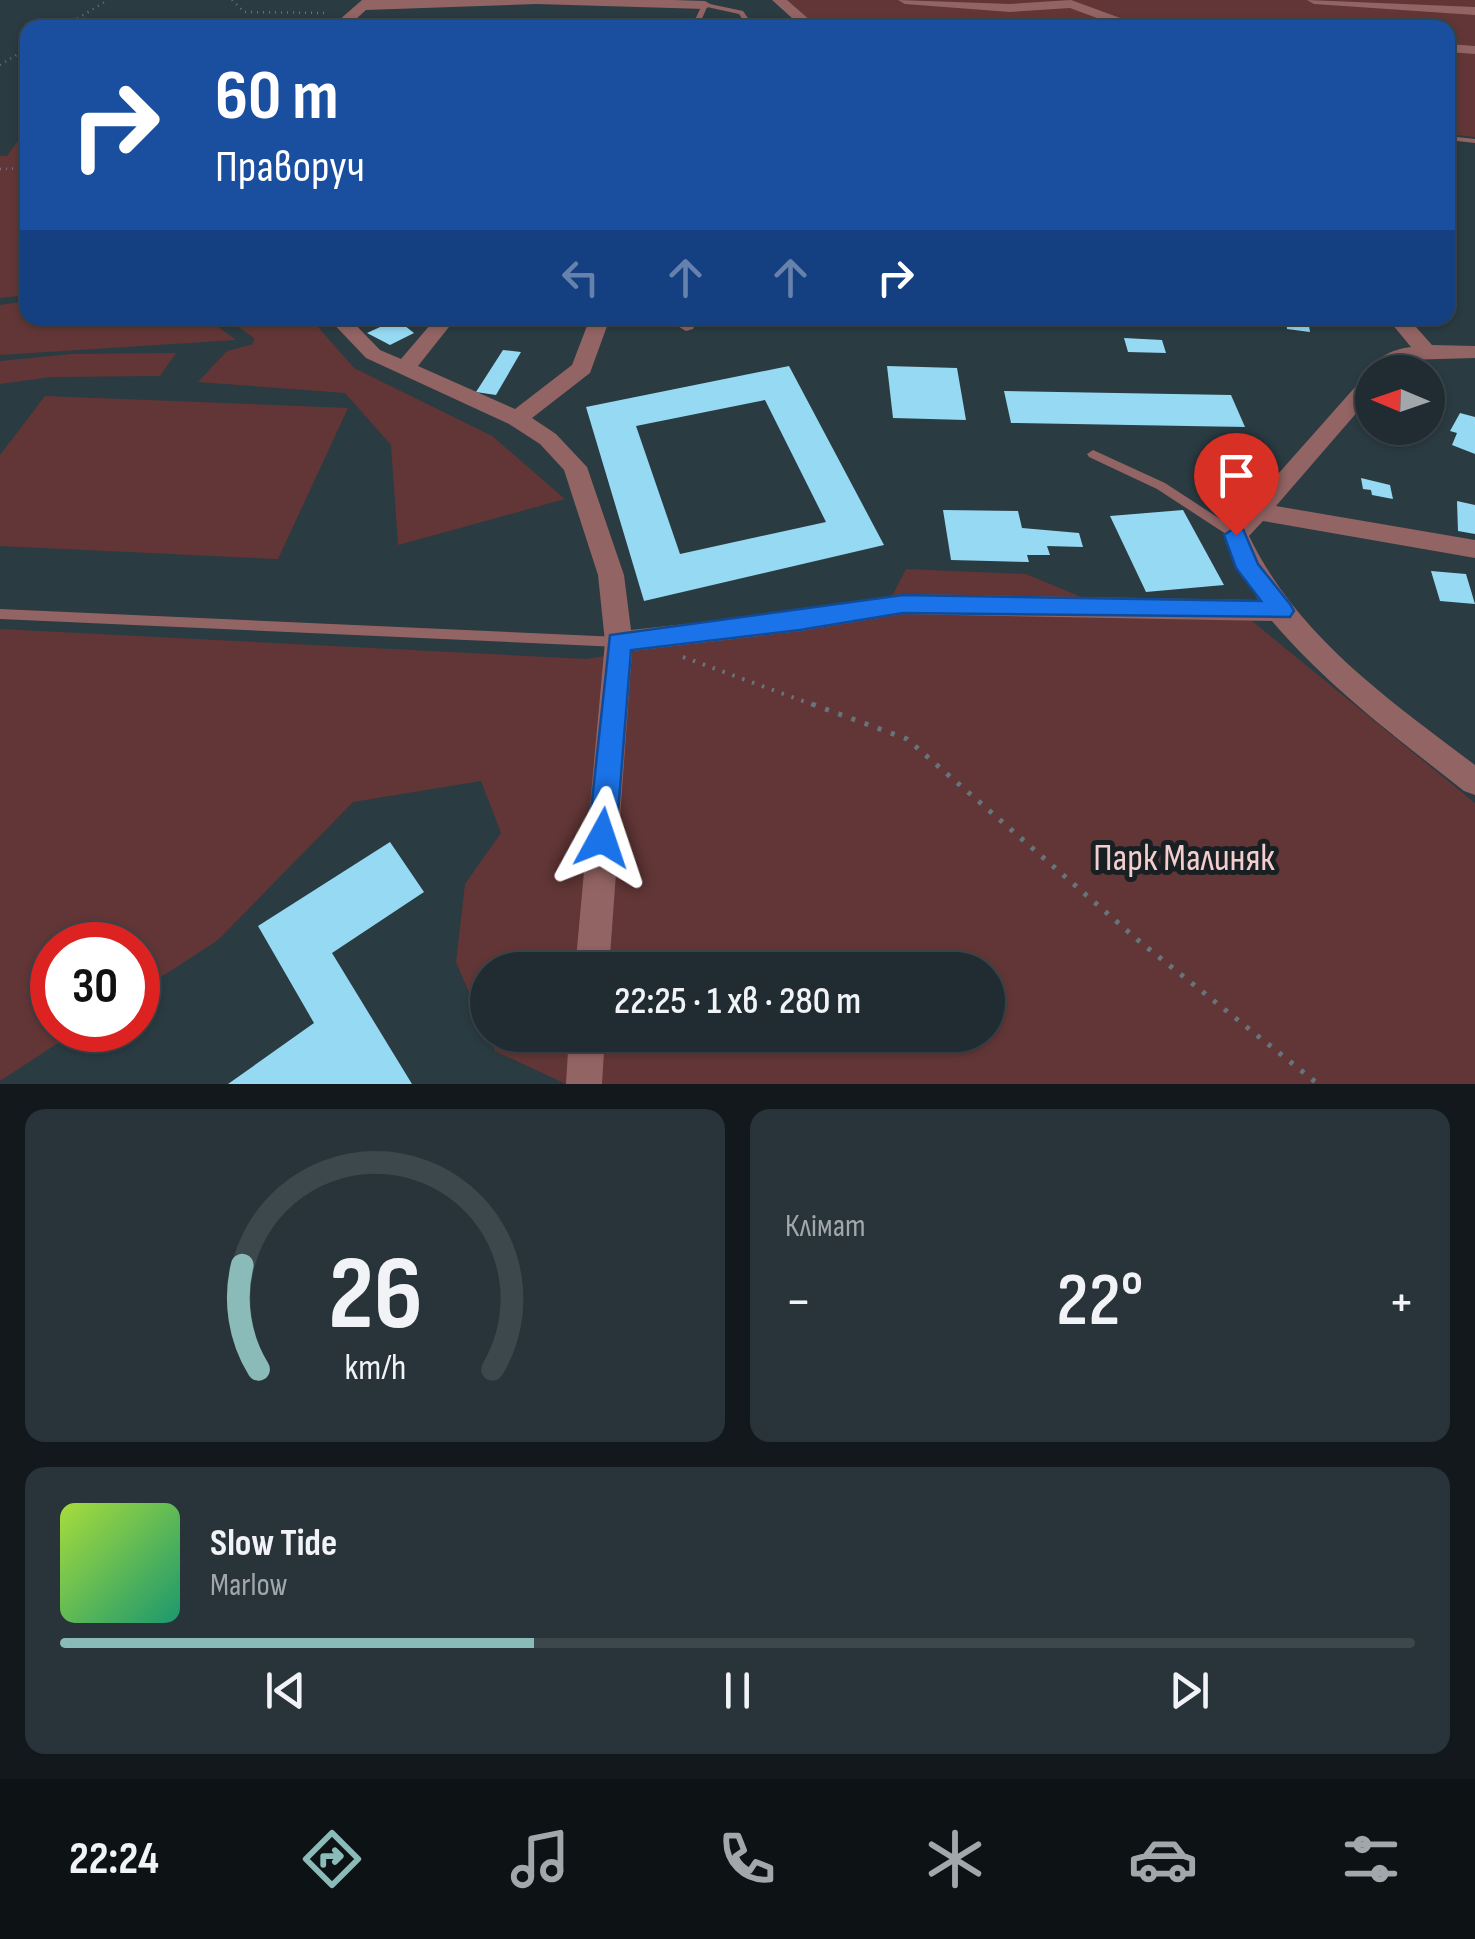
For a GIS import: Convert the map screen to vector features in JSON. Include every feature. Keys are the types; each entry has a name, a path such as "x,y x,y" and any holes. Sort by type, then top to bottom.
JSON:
{"street":[{"path":"344,20 368,3 536,0 704,5"},
{"path":"779,0 803,20"},
{"path":"905,0 959,9 1071,4 1113,20"},
{"path":"1314,0 1475,11"},
{"path":"345,325 373,354 517,419 548,439 575,467 628,641 594,952"},
{"path":"404,369 440,325"},
{"path":"517,419 582,368 597,325"},
{"path":"1403,325 1426,351"},
{"path":"1396,355 1475,352"},
{"path":"1355,401 1236,535 1248,568 1320,660 1475,782"},
{"path":"1256,511 1475,548"},
{"path":"628,641 800,621 903,604 1282,611"},
{"path":"584,1084 586,1052"}],"lane":[{"path":"697,20 704,5 740,12 745,20"},
{"path":"1093,454 1161,486 1236,535"},
{"path":"0,614 628,641"}],"path":[{"path":"75,20 108,0"},
{"path":"232,0 244,12 350,14"},
{"path":"628,641 907,739 1139,941 1318,1084"}],"green space":[{"path":"787,0 1475,0 1475,137 1455,135 1455,20 808,20"},
{"path":"20,138 20,296 0,298 0,156 7,156"},
{"path":"20,302 20,325 216,325 236,340 0,355 0,305"},
{"path":"236,325 316,325 354,368 492,436 565,499 398,545 391,445 345,393 198,382 227,351 253,344 254,338"},
{"path":"176,353 160,376 51,377 0,384 0,361 72,354"},
{"path":"45,396 348,408 278,559 0,546 0,455"},
{"name":"Парк Малиняк","path":"906,569 1026,574 1098,604 1230,603 1475,803 1475,1084 566,1084 497,1052 1005,1052 1005,952 470,952 470,995 456,962 465,884 501,833 481,781 353,802 218,940 160,978 160,922 30,922 30,1052 44,1052 0,1081 0,629 587,659 886,608"}],"building":[{"path":"384,325 404,325 414,333 390,345 367,333"},
{"path":"1287,325 1309,325 1310,332 1287,329"},
{"path":"1124,338 1162,340 1166,353 1128,352"},
{"path":"503,350 521,352 496,395 476,392"},
{"path":"789,366 884,545 644,601 586,407","holes":["765,400 826,522 680,554 636,426"]},
{"path":"887,366 957,368 966,420 893,418"},
{"path":"1004,391 1231,395 1245,427 1011,423"},
{"path":"1460,413 1475,417 1475,454 1452,445 1457,433 1450,431"},
{"path":"1361,478 1390,485 1393,499 1372,495 1371,490 1363,489"},
{"path":"1457,501 1475,505 1475,534 1458,531"},
{"path":"943,510 1018,511 1022,528 1079,533 1083,547 1047,546 1050,555 1027,555 1029,562 951,560"},
{"path":"1183,510 1224,585 1146,592 1110,516"},
{"path":"1431,571 1466,574 1475,604 1440,601"},
{"path":"390,842 424,892 332,953 412,1084 228,1084 314,1023 258,926"}],"route":[{"path":"602,838 619,642 800,621 903,604 1282,611 1248,568 1236,535"}]}
